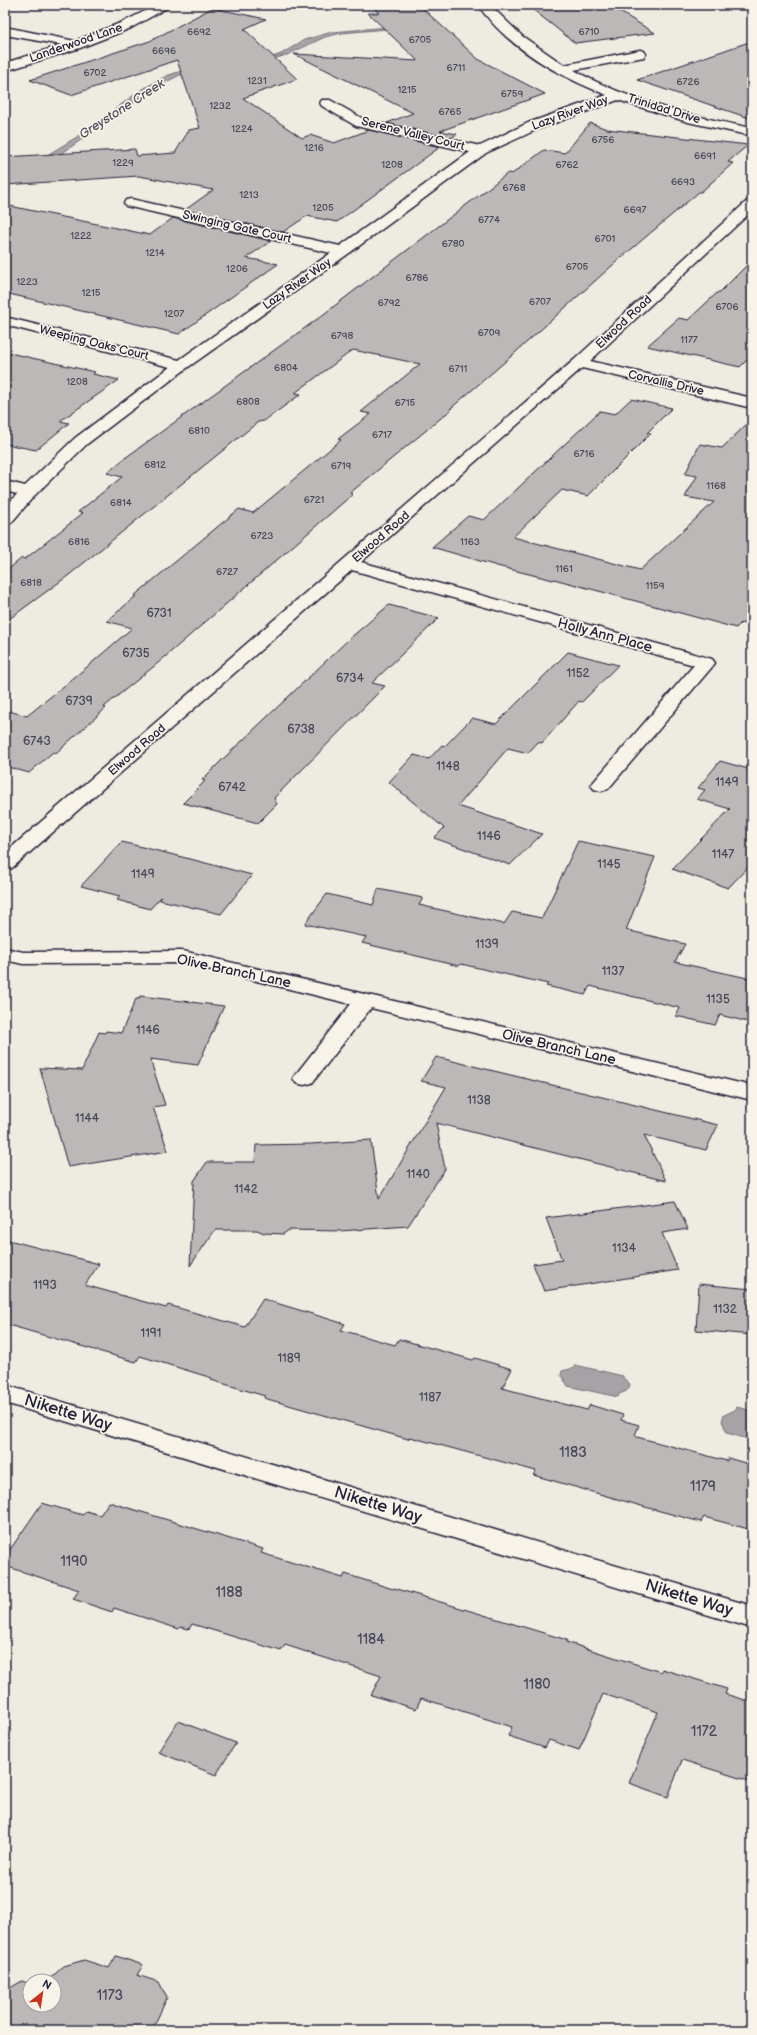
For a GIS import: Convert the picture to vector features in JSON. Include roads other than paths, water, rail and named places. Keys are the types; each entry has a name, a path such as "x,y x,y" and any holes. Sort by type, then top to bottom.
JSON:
{"street":[{"name":"Landerwood Lane","path":"5,67 76,45 128,25 166,5"},
{"name":"Trinidad Drive","path":"484,5 522,43 560,69 619,95 673,113 752,132"},
{"path":"5,31 76,45"},
{"path":"560,69 640,54"},
{"name":"Lazy River Way","path":"5,519 28,492 81,441 182,365 343,252 481,150 533,126 619,95"},
{"name":"Serene Valley Court","path":"326,103 361,123 481,150"},
{"name":"Swinging Gate Court","path":"131,203 343,252"},
{"name":"Elwood Road","path":"5,864 579,363 752,204"},
{"name":"Weeping Oaks Court","path":"5,321 182,365"},
{"name":"Corvallis Drive","path":"579,363 752,403"},
{"path":"5,486 28,492"},
{"name":"Holly Ann Place","path":"349,564 706,663 601,784"},
{"name":"Olive Branch Lane","path":"5,954 23,958 183,957 752,1093"},
{"path":"304,1078 366,1000"},
{"name":"Nikette Way","path":"5,1394 752,1617"}],"water":[{"name":"Greystone Creek","path":"432,18 436,20 387,29 342,33 325,37 287,55 262,62 201,69 180,75 158,86 61,154 44,157 80,135 141,90 166,76 181,71 266,59 281,54 304,40 332,32 388,27"},
{"path":"575,1365 623,1376 623,1378 630,1384 629,1388 619,1394 618,1397 568,1386 561,1375 562,1371 574,1368"},
{"path":"737,1407 752,1411 752,1437 749,1436 748,1439 727,1433 722,1421 724,1415 735,1410"}]}
